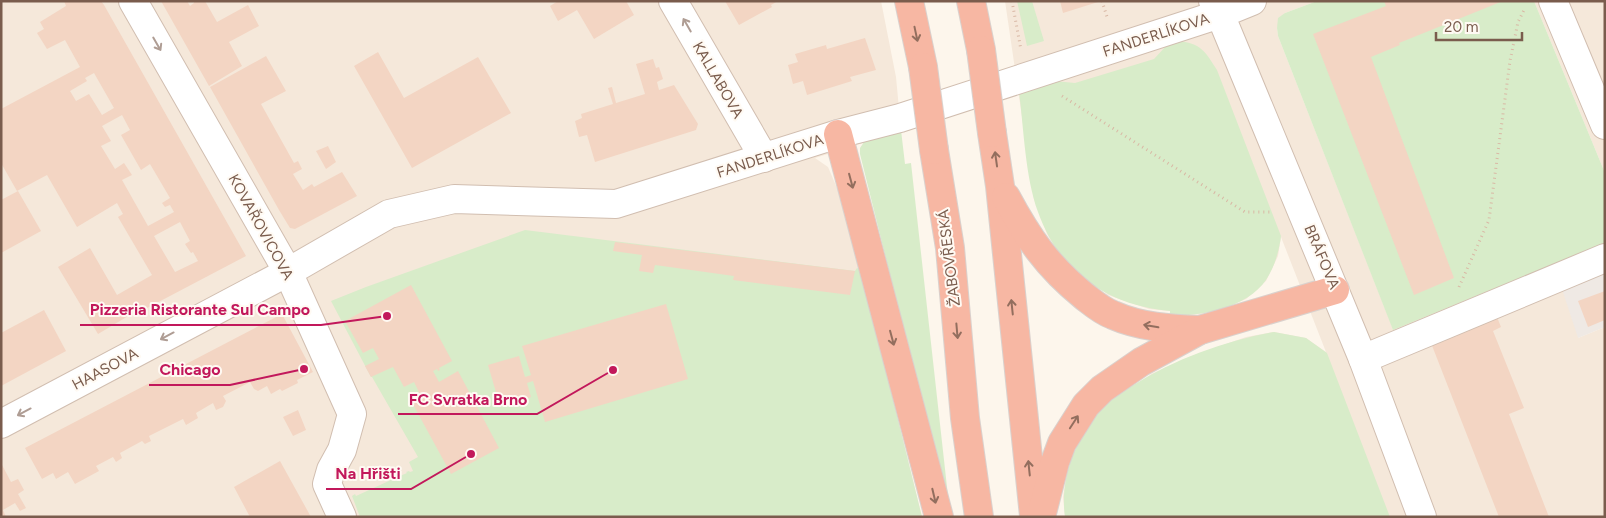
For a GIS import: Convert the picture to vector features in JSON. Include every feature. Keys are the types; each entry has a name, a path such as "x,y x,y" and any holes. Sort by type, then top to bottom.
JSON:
{"highway":[{"name":"ŽABOVŘESKÁ","path":"909,1 923,67 950,248 965,418 979,517"},
{"path":"972,1 981,50 1000,186 1034,517"},
{"path":"838,134 939,517"},
{"path":"1000,186 1022,227 1047,262 1070,285 1096,305 1112,315 1141,324 1169,329 1200,330"},
{"path":"1040,517 1062,443 1086,406 1102,389 1141,362 1200,330 1335,290"},
{"path":"960,517 965,418"}],"street":[{"name":"KOVAŘOVICOVA","path":"133,1 288,272 352,414 342,450 331,470 327,484 342,517"},
{"name":"KALLABOVA","path":"673,1 764,158"},
{"name":"FANDERLÍKOVA","path":"288,272 389,214 454,200 616,204 838,134 900,118 1031,63 1216,8 1252,1"},
{"path":"1553,1 1605,125"},
{"name":"BRÁFOVA","path":"1216,8 1363,359 1422,517"},
{"path":"1363,359 1605,258"},
{"name":"HAASOVA","path":"1,424 288,272"}],"path":[{"path":"1012,1 1031,63 1044,84 1245,212 1302,211"},
{"path":"1102,1 1108,21"},
{"path":"1456,292 1489,220 1510,61 1518,22 1529,1"}],"shaded area":[{"path":"1,1 881,1 896,77 901,130 866,139 863,143 815,158 828,167 852,223 861,270 922,517 1,517"},
{"path":"1005,1 1317,1 1285,13 1277,28 1278,36 1393,329 1605,243 1605,270 1578,338 1605,327 1605,517 1065,517 1063,497 1067,471 1151,374 1189,357 1246,337 1274,332 1306,338 1326,352 1281,237 1278,256 1266,281 1246,299 1227,307 1201,314 1170,316 1170,311 1149,309 1108,295 1055,248 1047,234 1034,199"},
{"path":"1534,1 1605,1 1605,173"},
{"path":"1605,270 1605,327 1578,338 1561,286"}],"green space":[{"path":"1017,1 1032,1 1044,41 1027,46"},
{"path":"1317,1 1534,1 1605,173 1605,243 1393,330 1278,36 1278,18 1285,13"},
{"path":"1177,41 1192,44 1202,49 1217,70 1281,236 1272,269 1258,290 1235,304 1209,312 1170,316 1170,311 1147,308 1126,302 1106,293 1073,269 1059,252 1047,234 1038,212 1030,183 1019,92 1054,81 1075,83 1154,59 1167,45"},
{"path":"901,130 905,164 911,163 948,496 860,154 860,148 866,139"},
{"path":"525,230 855,271 857,268 861,270 922,517 360,517 352,496 355,494 356,496 406,472 413,471 409,462 418,457 371,377 331,301"},
{"path":"1274,332 1306,338 1327,353 1390,517 1065,517 1065,485 1068,469 1089,425 1112,398 1148,376 1183,359 1237,340"}],"building":[{"path":"64,1 101,1 104,5 246,256 130,317 130,315 98,334 58,267 90,248 117,295 152,275 118,217 123,214 117,203 77,227 47,175 17,191 1,163 1,109 80,67 65,40 47,49 37,33 44,29 40,22 66,6","holes":["94,73 114,108 102,115 89,94 76,101 70,91 87,81 85,78","122,115 130,130 121,135 141,170 150,164 170,198 162,203 165,207 170,205 174,212 148,226 122,180 132,175 124,163 115,169 101,146 111,141 102,126","180,222 190,241 185,244 198,261 175,272 154,236"]},
{"path":"161,1 187,1 190,6 194,1 205,1 217,22 248,5 259,26 229,42 242,66 209,86"},
{"path":"558,1 626,1 634,15 594,39 577,10 558,21 550,6"},
{"path":"725,1 778,1 771,5 772,7 739,25"},
{"path":"1060,1 1098,1 1098,2 1063,13"},
{"path":"1384,1 1503,1 1399,43 1400,45 1371,57 1454,278 1414,295 1313,34 1386,6"},
{"path":"865,38 876,70 850,77 852,81 807,95 803,81 793,84 788,65 798,62 795,54 826,45 827,49"},
{"path":"378,52 404,98 478,57 511,113 412,168 354,66"},
{"path":"266,56 286,91 261,104 294,163 298,161 302,169 293,174 303,190 312,184 314,187 342,172 357,196 295,229 290,228 279,210 210,87"},
{"path":"653,59 656,68 659,67 663,79 657,82 659,90 674,85 698,124 696,130 595,162 587,135 579,137 575,121 582,118 581,114 613,104 608,88 612,87 616,103 645,94 636,64"},
{"path":"328,146 336,162 326,169 316,151"},
{"path":"18,191 41,231 1,253 1,200"},
{"path":"615,242 855,271 850,295 733,280 734,276 655,265 653,273 639,271 642,255 613,251"},
{"path":"411,285 452,361 439,368 440,370 433,371 439,382 458,371 499,448 451,474 409,397 419,392 414,382 404,387 393,367 371,377 365,366 379,359 373,348 363,353 345,321"},
{"path":"1605,291 1605,320 1588,327 1578,301"},
{"path":"666,304 688,379 545,422 533,381 527,383 531,397 500,406 488,365 519,356 525,377 531,375 522,346"},
{"path":"44,310 66,351 1,386 1,333"},
{"path":"282,314 313,372 297,380 298,383 271,394 267,386 258,391 254,389 250,382 223,396 226,401 223,407 216,410 213,403 196,413 198,418 186,425 183,419 149,436 151,441 145,444 142,441 120,453 122,458 116,462 113,457 96,466 99,471 75,484 68,472 56,479 53,473 42,479 25,448"},
{"path":"1497,317 1501,327 1493,331 1524,408 1509,414 1549,517 1499,517 1431,343"},
{"path":"298,410 306,430 293,436 283,417"},
{"path":"280,461 311,517 250,517 234,487"},
{"path":"1,463 11,482 18,479 24,490 18,494 26,508 20,511 15,503 3,510 6,517 1,517"}],"place":[{"name":"Pizzeria Ristorante Sul Campo","path":"387,316"},
{"name":"Chicago","path":"304,369"},
{"name":"FC Svratka Brno","path":"613,370"},
{"name":"Na Hřišti","path":"471,454"}]}
